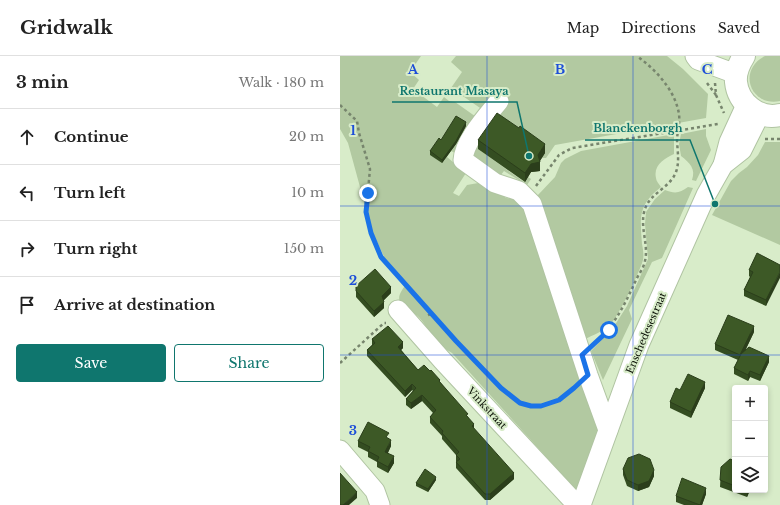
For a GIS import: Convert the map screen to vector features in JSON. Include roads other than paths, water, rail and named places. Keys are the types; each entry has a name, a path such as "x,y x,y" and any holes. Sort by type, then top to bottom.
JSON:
{"main road":[{"path":"742,61 736,83 738,91 741,98 762,111"}],"street":[{"path":"695,56 698,60 742,61"},
{"path":"499,100 468,143 464,152 463,160 495,183 519,191 532,204 588,375 608,430"},
{"name":"Enschedesestraat","path":"581,505 642,338 706,195 723,165 729,142 762,111"},
{"name":"Vinkstraat","path":"404,316 442,360 577,505"},
{"path":"340,450 375,491 380,505"}],"place":[{"name":"Restaurant Masaya","path":"529,156"},
{"name":"Blanckenborgh","path":"715,204"}]}
